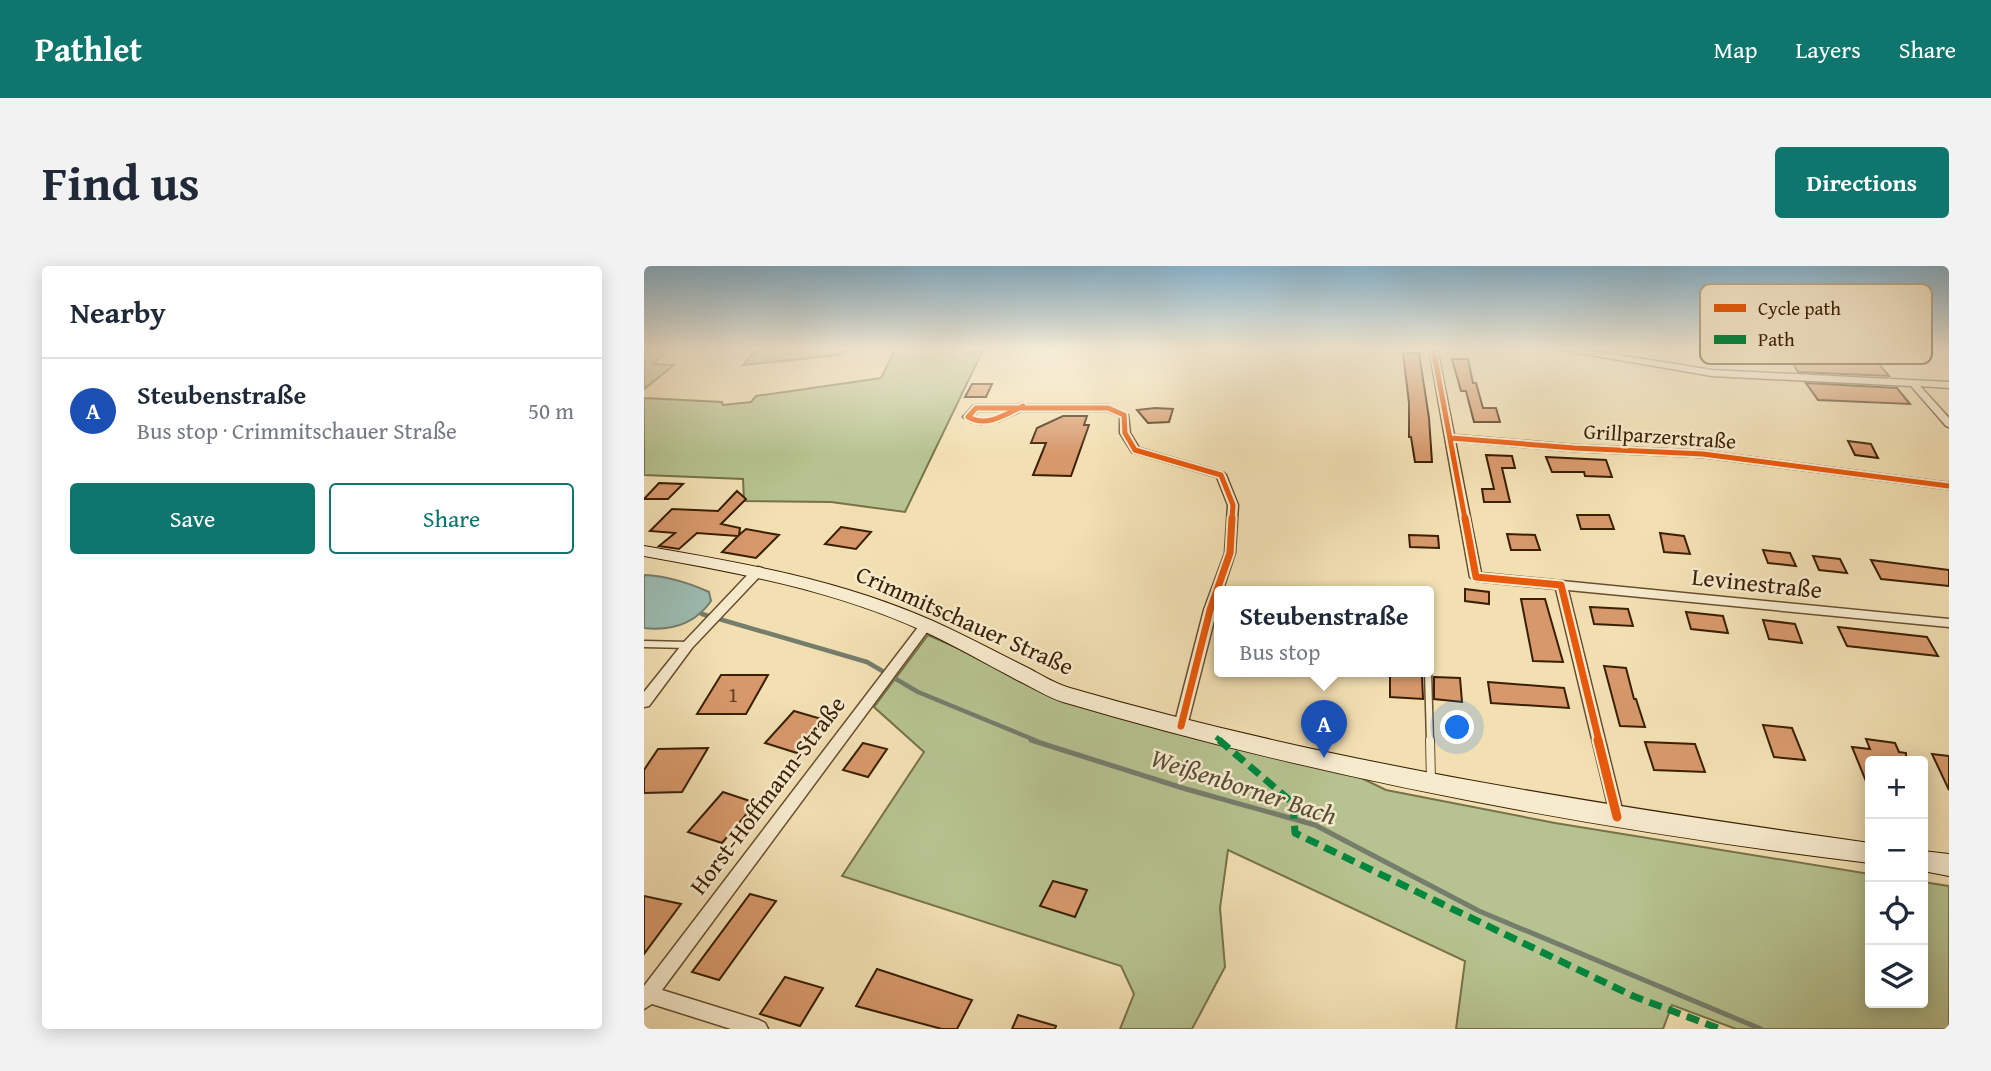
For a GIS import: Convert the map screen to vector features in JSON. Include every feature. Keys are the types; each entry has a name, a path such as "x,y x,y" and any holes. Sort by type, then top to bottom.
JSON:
{"main road":[{"name":"Crimmitschauer Straße","path":"644,551 758,571 836,590 926,625 1060,693 1228,739 1431,782 1617,817 1865,852"},
{"path":"1928,862 1949,865"}],"street":[{"path":"1440,384 1451,438"},
{"path":"1915,384 1949,425"},
{"path":"1925,384 1949,385"},
{"path":"1023,406 1108,408 1124,415 1125,433 1135,450 1221,475 1233,505 1230,553 1218,586"},
{"name":"Grillparzerstraße","path":"1451,438 1574,448 1703,454 1949,486"},
{"name":"Levinestraße","path":"1451,438 1476,577 1949,623"},
{"path":"644,702 688,645 758,571"},
{"path":"1561,585 1617,817"},
{"path":"1181,726 1214,599"},
{"name":"Horst-Hoffmann-Straße","path":"760,1029 646,997 926,625"}],"lane":[{"path":"644,644 688,645"},
{"path":"1428,677 1431,782"}],"green space":[{"path":"842,384 967,384 905,512 831,502 744,501 743,479 644,475 644,398 722,402 723,405 751,402 756,396"},
{"path":"928,635 1060,693 1351,773 1386,790 1555,823 1865,873 1865,1008 1928,1008 1928,883 1949,886 1949,1029 1736,1029 1672,1005 1663,1029 1456,1029 1465,961 1228,850 1220,908 1225,967 1192,1029 1120,1029 1134,994 1121,966 842,876 924,752 874,707"}],"water":[{"path":"644,575 693,585 709,592 711,601 698,615 682,624 644,628"}],"building":[{"path":"972,384 992,384 986,397 965,397"},
{"path":"1407,384 1424,384 1432,462 1415,462 1409,437"},
{"path":"1459,384 1476,384 1483,408 1496,408 1500,422 1474,422 1466,391 1461,391"},
{"path":"1806,384 1897,388 1910,404 1818,400"},
{"path":"1173,409 1169,422 1148,423 1137,410"},
{"path":"1063,416 1087,416 1084,425 1089,425 1071,476 1033,475 1046,443 1031,443 1037,428"},
{"path":"1848,441 1871,444 1878,458 1855,455"},
{"path":"1486,455 1512,456 1515,468 1502,468 1510,502 1484,502 1482,489 1494,489"},
{"path":"1546,457 1606,460 1612,477 1585,476 1584,472 1552,472"},
{"path":"659,483 683,484 668,499 644,499"},
{"path":"737,491 746,499 721,524 740,528 739,535 746,529 779,535 756,558 722,552 738,536 697,533 679,549 659,546 675,533 650,531 672,509 718,511"},
{"path":"1577,515 1609,515 1614,529 1581,529"},
{"path":"841,527 871,532 856,549 825,544"},
{"path":"1660,533 1684,536 1690,554 1664,552"},
{"path":"1507,534 1535,535 1540,550 1511,550"},
{"path":"1409,535 1438,536 1439,548 1410,547"},
{"path":"1763,550 1790,553 1796,566 1768,563"},
{"path":"1813,556 1840,559 1847,573 1819,570"},
{"path":"1871,560 1949,570 1949,586 1881,579"},
{"path":"1465,589 1489,592 1489,604 1465,601"},
{"path":"1521,599 1545,599 1563,662 1533,661"},
{"path":"1590,607 1628,609 1633,626 1594,624"},
{"path":"1686,612 1723,616 1728,633 1691,629"},
{"path":"1763,620 1795,624 1802,643 1769,639"},
{"path":"1838,627 1927,637 1938,656 1847,646"},
{"path":"1604,666 1626,668 1645,727 1620,726"},
{"path":"721,675 768,675 746,714 697,714"},
{"path":"1390,677 1422,677 1423,699 1390,697"},
{"path":"1434,677 1460,678 1462,702 1434,699"},
{"path":"1488,682 1564,688 1569,708 1491,703"},
{"path":"794,711 825,720 797,753 765,743"},
{"path":"1763,725 1792,728 1805,760 1774,757"},
{"path":"1866,739 1895,743 1899,752 1906,753 1906,756 1865,756 1865,779 1852,747 1870,749"},
{"path":"1645,742 1695,744 1705,772 1654,770"},
{"path":"863,743 887,749 868,777 843,770"},
{"path":"708,748 682,792 644,793 644,770 658,749"},
{"path":"1932,754 1949,756 1949,790"},
{"path":"723,792 756,803 722,843 688,832"},
{"path":"1053,881 1087,890 1075,917 1040,906"},
{"path":"750,894 776,901 719,980 692,972"},
{"path":"644,896 681,904 644,954"},
{"path":"877,969 972,1000 957,1029 942,1029 856,1006"},
{"path":"785,977 823,988 800,1026 760,1014"},
{"path":"1018,1015 1056,1026 1055,1029 1012,1029"}],"waterway":[{"name":"Weißenborner Bach","path":"702,614 867,662 918,692 1037,741"},
{"name":"Weißenborner Bach","path":"1031,740 1186,789 1315,825 1479,911 1761,1029"}],"marked path":[{"path":"1216,737 1293,803 1295,833 1633,996 1720,1029"}],"cycle path":[{"path":"1440,384 1476,577 1561,585 1617,817"},
{"path":"1019,408 1023,406"},
{"path":"976,408 1019,408 988,421 974,421 968,417 976,408"},
{"path":"1019,408 1108,408 1124,415 1125,433 1135,450 1221,475 1233,505 1230,553 1218,586"},
{"path":"1451,438 1574,448 1703,454 1949,486"},
{"path":"1181,726 1214,599"}],"place":[{"name":"Steubenstraße","path":"1324,758"}]}
